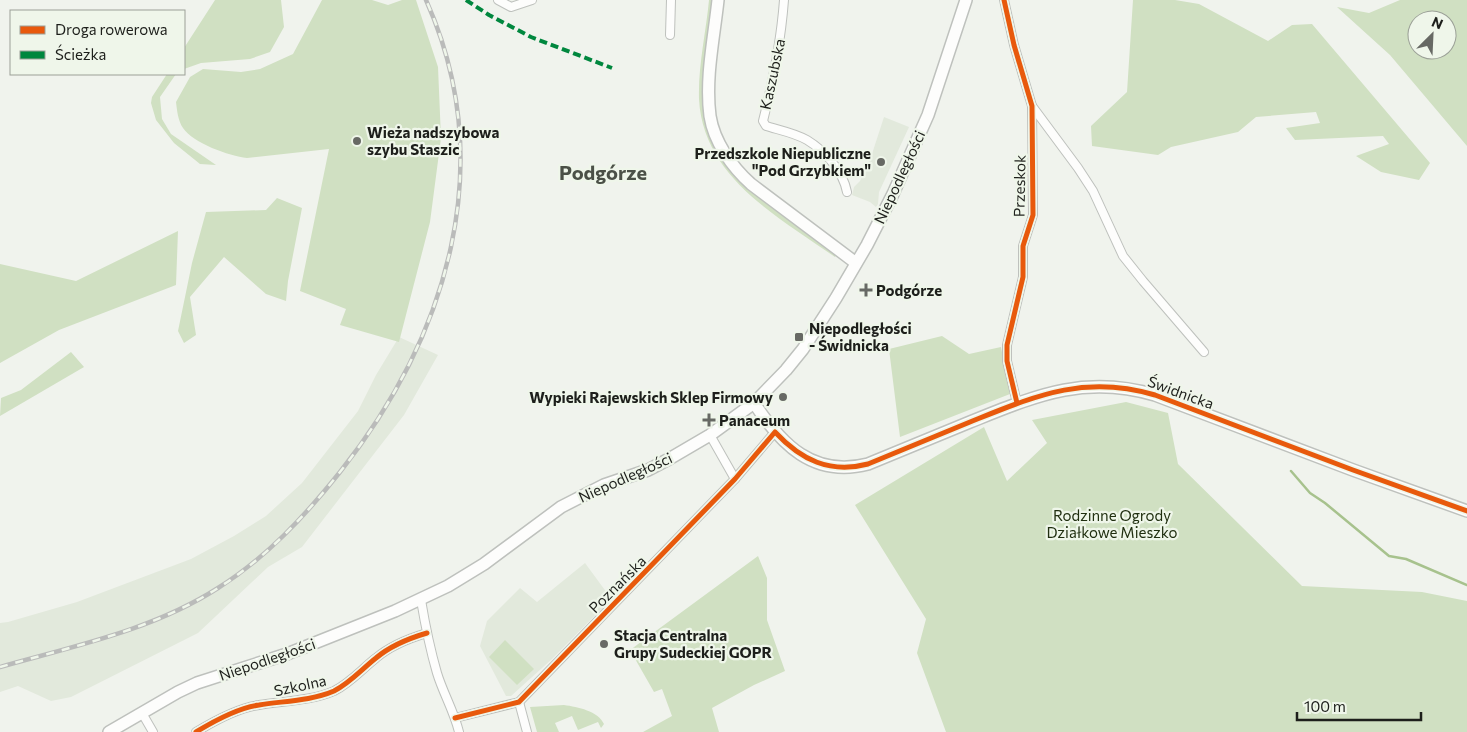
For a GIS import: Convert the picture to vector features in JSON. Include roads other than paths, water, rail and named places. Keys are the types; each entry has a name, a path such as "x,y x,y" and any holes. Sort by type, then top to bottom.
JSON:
{"main road":[{"path":"718,0 708,81 710,117 728,159 737,171 751,184 856,263"},
{"name":"Niepodległości","path":"109,732 197,683 226,672 287,654 421,600 484,564 561,507 604,484 648,470 710,435 754,403 786,370 803,349 836,298 894,194 928,115 966,0"},
{"name":"Świdnicka","path":"754,403 786,444 820,464 832,467 868,464 1042,394 1082,387 1133,388 1467,511"}],"street":[{"path":"498,0 511,7 532,0"},
{"path":"670,36 671,0"},
{"name":"Kaszubska","path":"784,0 777,58 763,121 766,126 808,140 838,170 845,182 847,192"},
{"name":"Przeskok","path":"1004,0 1014,45 1032,106 1033,215 1023,246 1023,277 1007,345 1007,361 1017,403"},
{"name":"Przeskok","path":"1032,106 1093,191 1123,256 1204,352"},
{"name":"Poznańska","path":"519,702 735,479 775,432"},
{"path":"710,435 735,479"},
{"path":"421,600 427,634 438,674 459,732"},
{"name":"Szkolna","path":"196,732 240,709 322,695 336,690 350,681 378,656 416,637 427,634"},
{"path":"455,718 519,702 528,732"},
{"path":"142,712 153,732"}],"waterway":[{"path":"1291,471 1310,493 1325,503 1389,556 1406,559 1467,585"}],"railway":[{"path":"0,667 84,644 140,626 193,603 218,588 268,550 299,520 340,472 377,420 409,364 434,307 451,247 460,186 459,124 448,62 426,0"}],"place":[{"name":"Wieża nadszybowa szybu Staszic","path":"357,141"},
{"name":"Przedszkole Niepubliczne \"Pod Grzybkiem\"","path":"881,162"},
{"name":"Podgórze","path":"866,290"},
{"name":"Niepodległości - Świdnicka","path":"799,337"},
{"name":"Wypieki Rajewskich Sklep Firmowy","path":"783,397"},
{"name":"Panaceum","path":"709,420"},
{"name":"Stacja Centralna Grupy Sudeckiej GOPR","path":"604,644"}],"district":[{"name":"Podgórze","path":"603,172"}],"park label":[{"name":"Rodzinne Ogrody Działkowe Mieszko","path":"1112,524"}]}
